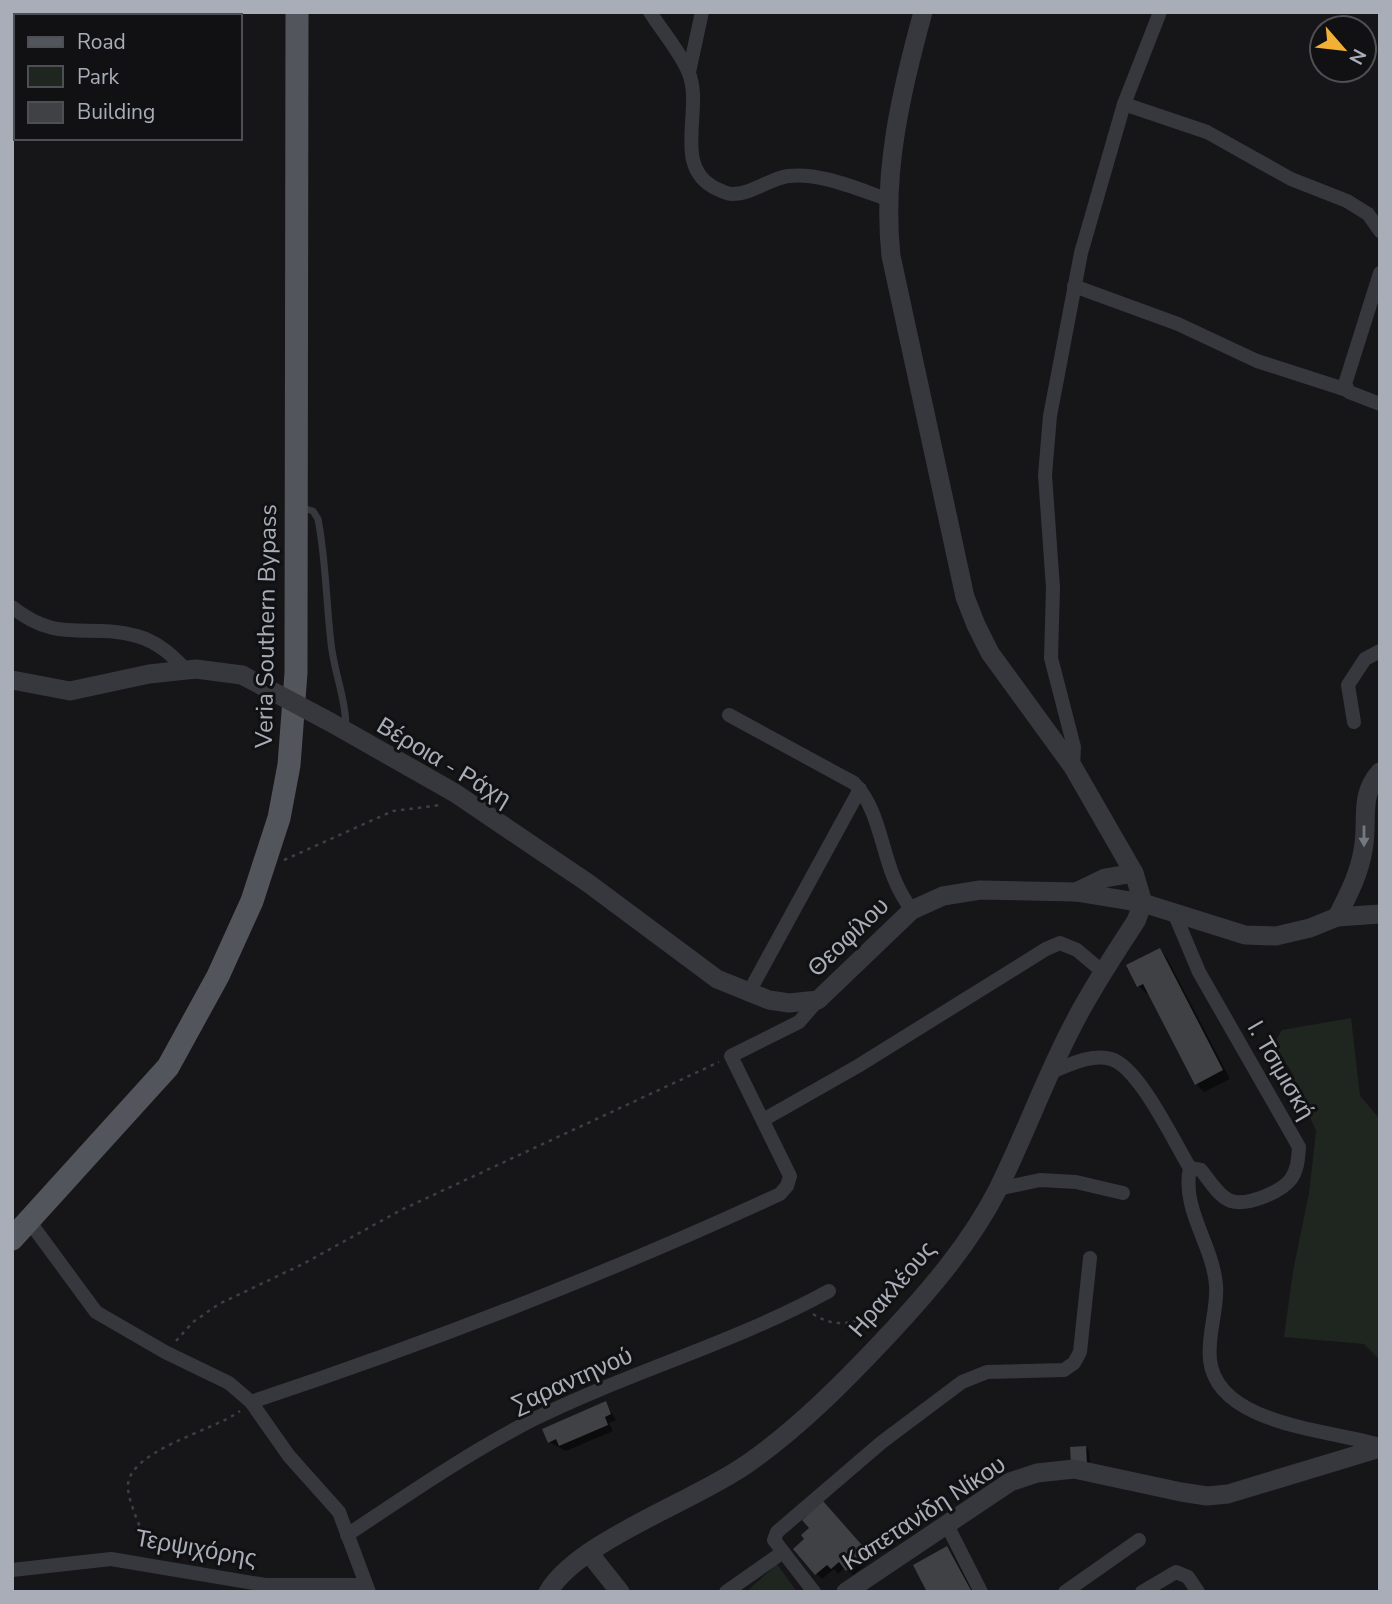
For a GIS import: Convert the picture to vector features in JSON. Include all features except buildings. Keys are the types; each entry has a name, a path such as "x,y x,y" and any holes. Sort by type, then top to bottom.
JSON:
{"main road":[{"name":"Veria Southern Bypass","path":"12,1239 168,1067 223,966 264,867 279,818 289,765 296,673 297,12"}],"street":[{"path":"650,12 689,72"},
{"path":"702,12 689,72 692,159 700,176 711,186 729,194 744,193 788,176 842,183 887,199"},
{"path":"923,12 903,86 887,199 891,256 965,597 990,653 1073,767 1134,873 1143,903"},
{"path":"1073,767 1074,747 1051,658 1053,588 1045,475 1050,416 1074,286 1124,104 1160,12"},
{"path":"1124,104 1208,132 1291,179 1348,201 1368,214 1380,231"},
{"path":"1347,390 1346,380 1380,273"},
{"path":"1074,286 1178,324 1257,361 1347,390 1380,404"},
{"path":"12,607 46,628 137,636 166,649 186,670"},
{"path":"1354,722 1348,685 1365,659 1380,651"},
{"name":"Βέροια - Ράχη","path":"12,680 70,691 186,670 242,675 455,793 588,883 718,979 748,993 789,1003 818,1000"},
{"path":"729,715 854,783 868,797 897,890 912,910"},
{"path":"1337,917 1356,879 1364,848 1364,802 1370,783 1380,772"},
{"path":"748,993 860,789"},
{"name":"Θεοφίλου","path":"1076,892 1105,878 1134,873"},
{"name":"Θεοφίλου","path":"818,1000 912,910 943,896 980,890 1076,892 1143,903 1245,935 1276,936 1310,929 1337,917 1380,914"},
{"name":"Ηρακλέους","path":"548,1592 579,1559 688,1500 746,1465 783,1437 890,1333 926,1292 977,1224 998,1189 1049,1073 1104,972 1136,921 1143,903"},
{"name":"Ι. Τσιμισκή","path":"1175,915 1199,972 1298,1147 1297,1166 1290,1179 1276,1191 1244,1202 1232,1201 1222,1195 1201,1170 1190,1168"},
{"path":"763,1120 881,1053 1045,949 1060,943 1077,950 1104,972"},
{"path":"251,1402 406,1350 554,1293 780,1195 790,1176 732,1056 799,1023 818,1000"},
{"path":"1049,1073 1084,1060 1112,1059 1133,1075 1190,1168 1186,1186 1216,1286 1210,1362 1226,1394 1250,1412 1380,1446"},
{"path":"998,1189 1040,1181 1076,1182 1124,1193"},
{"path":"29,1221 96,1312 165,1352 229,1382 251,1402 289,1456 339,1512 367,1589"},
{"path":"814,1592 774,1540 784,1524 882,1442 961,1382 987,1372 1065,1370 1074,1363 1080,1352 1090,1258"},
{"name":"Σαραντηνού","path":"347,1535 472,1455 533,1420 802,1306 829,1291"},
{"name":"Καπετανίδη Νίκου","path":"846,1592 946,1522 1010,1482 1037,1473 1074,1469 1207,1496 1249,1490 1380,1446"},
{"path":"946,1522 981,1592"},
{"path":"1065,1592 1139,1540"},
{"path":"726,1592 783,1552"},
{"path":"589,1553 620,1592"},
{"name":"Τερψιχόρης","path":"12,1570 111,1559 135,1561 275,1588 367,1589"},
{"path":"1142,1592 1176,1572 1188,1577 1198,1592"}],"lane":[{"path":"295,508 306,507 318,519 328,584 330,641 346,706 338,727"}],"path":[{"path":"264,867 393,811 437,807 455,793"},
{"path":"165,1352 193,1322 219,1304 303,1264 401,1210 732,1056"},
{"path":"802,1306 819,1318 836,1322 855,1321 879,1311 903,1292 926,1292"},
{"path":"135,1561 145,1541 128,1491 128,1480 134,1468 163,1447 205,1432 231,1418 251,1402"}],"green space":[{"path":"1351,1018 1360,1096 1380,1119 1380,1360 1364,1344 1284,1337 1293,1271 1309,1193 1316,1131 1290,1069 1273,1045 1282,1030"},
{"path":"777,1564 797,1592 746,1592"}]}
